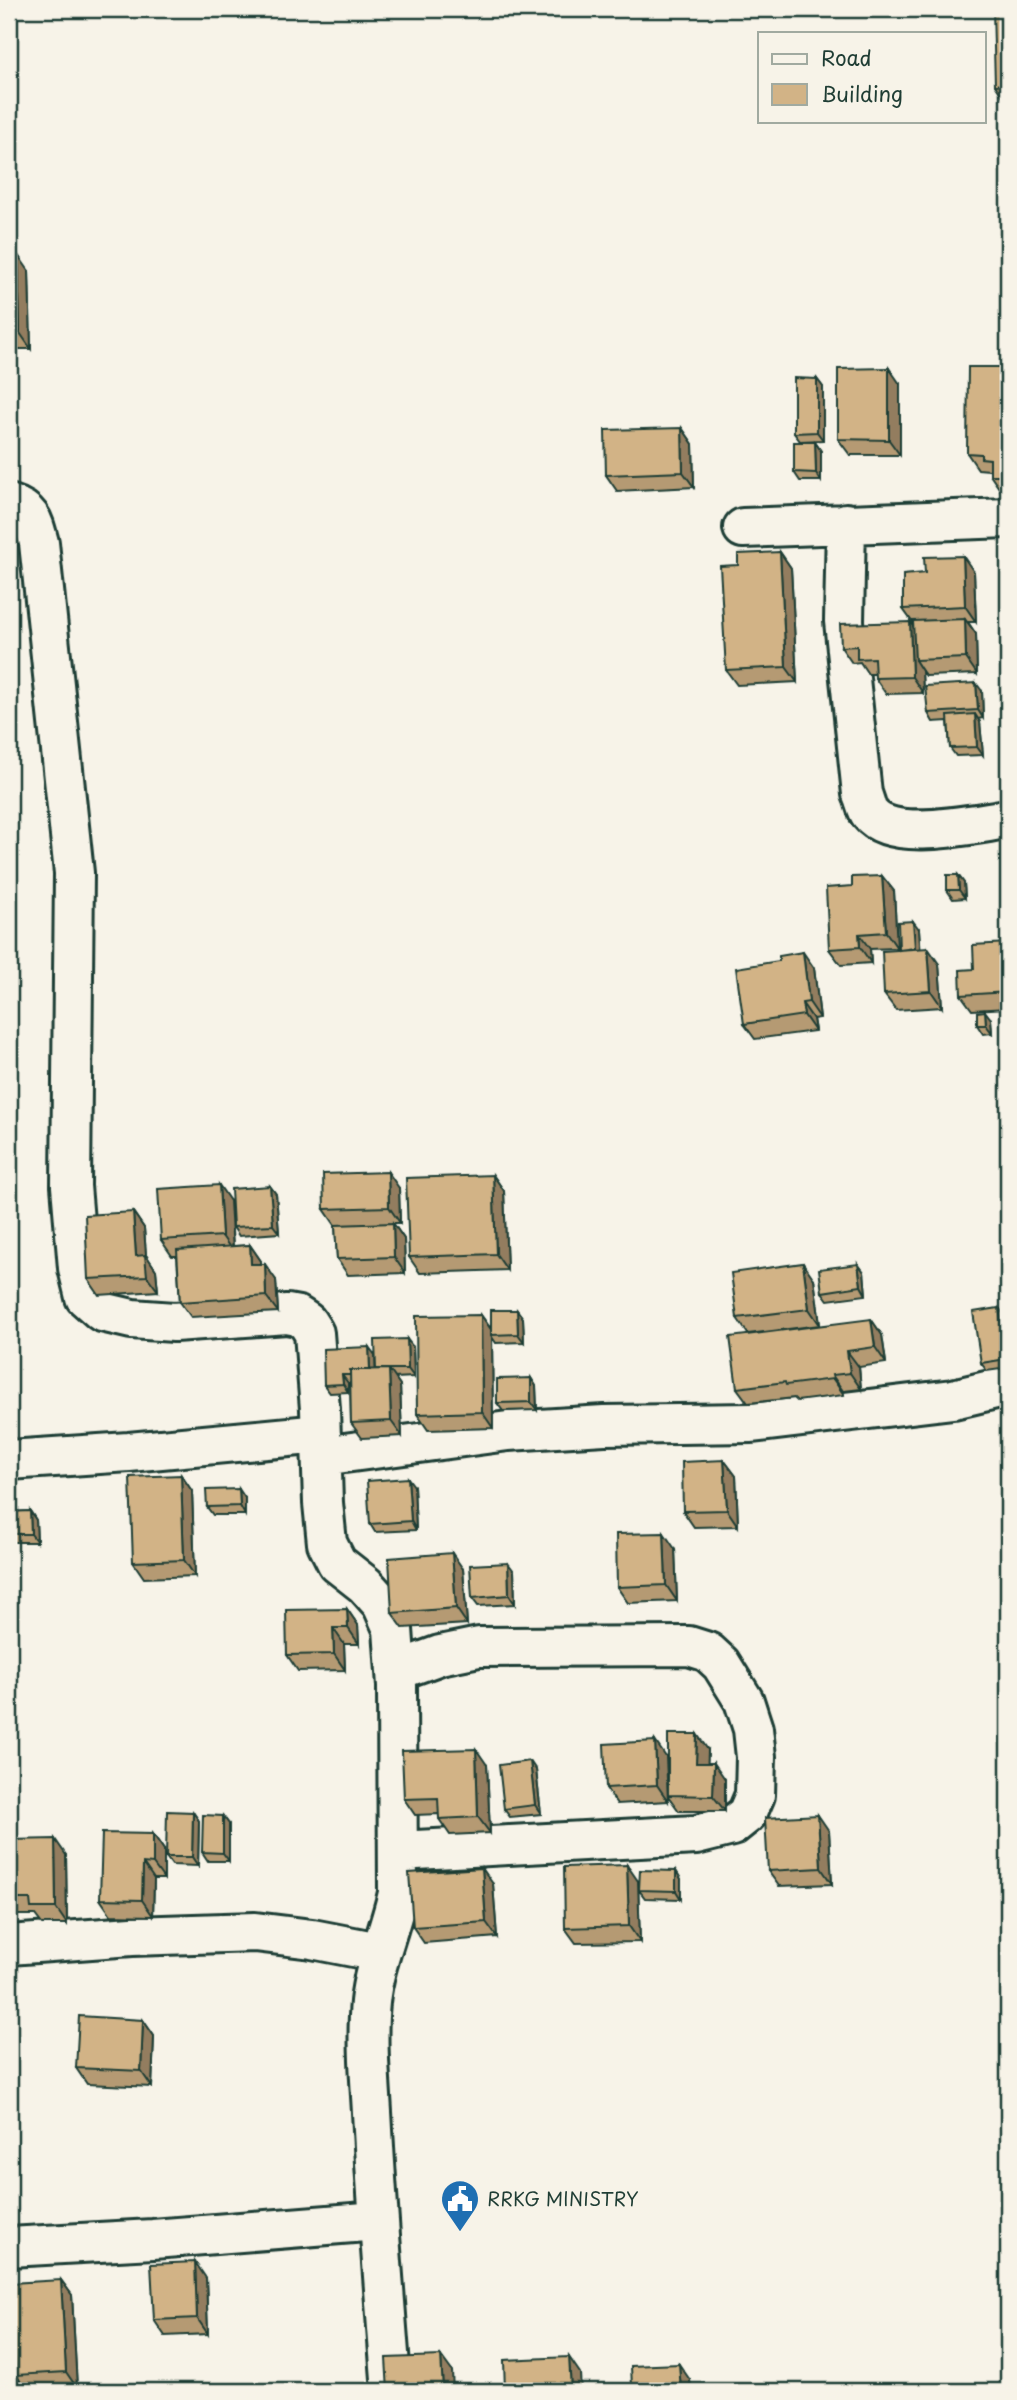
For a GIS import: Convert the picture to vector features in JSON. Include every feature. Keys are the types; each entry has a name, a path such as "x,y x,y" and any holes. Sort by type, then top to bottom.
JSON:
{"street":[{"path":"9,504 20,508 32,518 39,543 71,823 74,873 71,1186 78,1268 85,1297 102,1312 132,1319 174,1322 287,1314 298,1316 307,1322 314,1334 327,1543 337,1563 365,1585 382,1604 393,1629 396,1671 398,1894 391,1926 379,1952 370,2002 370,2073 378,2221 392,2391"},
{"path":"743,528 1008,518"},
{"path":"846,523 844,621 862,794 870,814 886,826 911,830 1008,819"},
{"path":"9,1460 129,1452 321,1445 604,1424 752,1423 953,1399 1008,1386"},
{"path":"396,1671 440,1655 479,1647 689,1646 708,1651 722,1664 744,1701 753,1729 756,1757 755,1795 747,1814 732,1826 696,1835 398,1851"},
{"path":"9,1945 255,1931 379,1952"},
{"path":"9,2246 153,2239 378,2221"}],"building":[{"path":"993,9 1008,9 1008,84 995,85"},
{"path":"9,255 18,255 20,333 9,333"},
{"path":"968,367 1008,367 1008,475 990,475 990,459 981,458 981,454 967,453"},
{"path":"889,368 889,440 838,439 838,369"},
{"path":"794,378 817,379 817,432 794,433"},
{"path":"682,428 683,472 606,475 605,430"},
{"path":"794,442 815,442 816,473 794,472"},
{"path":"780,552 786,667 726,670 720,566 738,565 738,554"},
{"path":"963,556 965,606 903,609 903,575 925,573 924,557"},
{"path":"965,619 966,658 915,660 913,621"},
{"path":"910,622 912,677 875,678 874,658 857,659 857,646 841,647 840,624"},
{"path":"976,683 978,710 928,713 925,686"},
{"path":"975,714 977,747 950,748 948,716"},
{"path":"947,875 958,875 959,890 947,890"},
{"path":"882,876 886,932 859,934 860,947 829,949 826,888 852,886 852,877"},
{"path":"913,921 915,948 899,950 898,922"},
{"path":"1008,943 1008,992 961,995 960,970 974,969 973,945"},
{"path":"928,948 931,991 884,994 882,951"},
{"path":"803,952 809,1002 802,1003 804,1015 744,1024 736,968 779,961 779,956"},
{"path":"985,1011 986,1025 977,1025 977,1012"},
{"path":"1008,1152 1008,1184 1004,1153"},
{"path":"388,1172 389,1207 324,1209 323,1174"},
{"path":"493,1175 496,1254 409,1257 406,1178"},
{"path":"219,1185 222,1236 161,1240 158,1189"},
{"path":"270,1186 273,1225 233,1227 231,1189"},
{"path":"133,1212 136,1256 145,1255 147,1276 88,1279 85,1215"},
{"path":"393,1223 394,1257 337,1259 335,1225"},
{"path":"250,1245 251,1264 265,1264 266,1296 180,1302 177,1250"},
{"path":"803,1263 809,1309 737,1318 731,1273"},
{"path":"858,1264 861,1286 822,1292 819,1269"},
{"path":"999,1308 1007,1359 981,1363 973,1312"},
{"path":"491,1310 517,1310 518,1334 491,1335"},
{"path":"481,1315 482,1412 417,1414 416,1316"},
{"path":"871,1319 875,1347 847,1351 850,1373 832,1375 833,1379 737,1388 730,1337"},
{"path":"407,1339 408,1369 376,1369 375,1340"},
{"path":"369,1347 370,1370 350,1370 350,1375 342,1375 343,1384 324,1385 323,1349"},
{"path":"389,1369 391,1421 351,1423 350,1370"},
{"path":"531,1378 531,1402 497,1403 497,1379"},
{"path":"724,1460 727,1510 683,1511 682,1462"},
{"path":"181,1475 184,1560 133,1562 130,1477"},
{"path":"408,1478 411,1521 370,1524 367,1481"},
{"path":"239,1489 240,1506 207,1507 206,1490"},
{"path":"30,1511 31,1534 9,1534 9,1512"},
{"path":"664,1533 666,1585 617,1587 616,1534"},
{"path":"452,1553 456,1608 392,1613 389,1558"},
{"path":"508,1563 509,1595 472,1598 470,1565"},
{"path":"347,1609 348,1628 333,1628 334,1654 287,1655 286,1610"},
{"path":"668,1734 697,1734 696,1763 714,1763 713,1796 668,1795"},
{"path":"655,1741 657,1785 606,1788 604,1744"},
{"path":"476,1749 478,1817 439,1819 438,1798 404,1799 402,1751"},
{"path":"530,1761 535,1805 504,1809 499,1765"},
{"path":"167,1811 193,1812 192,1857 166,1857"},
{"path":"203,1815 223,1816 223,1853 202,1852"},
{"path":"818,1815 821,1868 768,1871 765,1818"},
{"path":"102,1833 153,1834 153,1864 143,1863 142,1900 100,1899"},
{"path":"55,1839 56,1908 31,1908 30,1899 9,1899 9,1840"},
{"path":"627,1865 629,1926 565,1928 564,1867"},
{"path":"482,1868 486,1922 413,1927 409,1873"},
{"path":"640,1870 676,1871 676,1891 639,1890"},
{"path":"79,2016 143,2020 141,2071 76,2068"},
{"path":"195,2262 197,2318 154,2320 151,2264"},
{"path":"61,2280 66,2372 16,2375 11,2283"},
{"path":"441,2356 443,2391 388,2391 386,2358"},
{"path":"569,2357 571,2391 505,2391 504,2360"},
{"path":"679,2364 681,2391 652,2391 652,2385 632,2386 631,2366"},
{"path":"619,2388 619,2391 579,2391 579,2390"}],"place":[{"name":"RRKG MINISTRY","path":"460,2233"}]}
